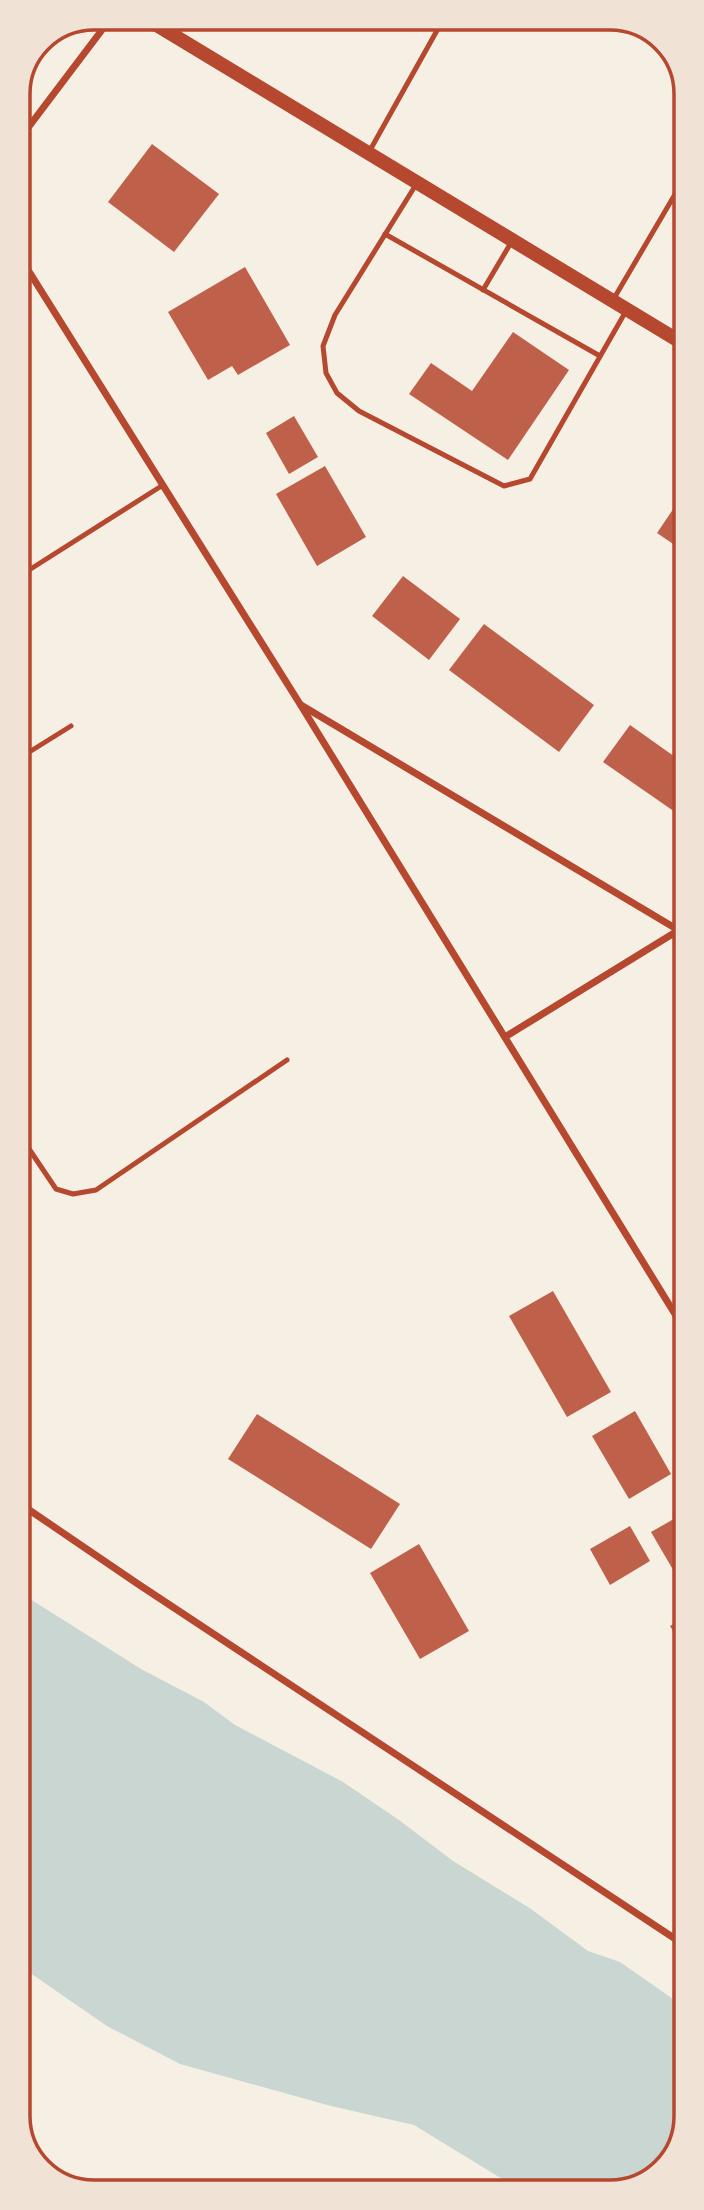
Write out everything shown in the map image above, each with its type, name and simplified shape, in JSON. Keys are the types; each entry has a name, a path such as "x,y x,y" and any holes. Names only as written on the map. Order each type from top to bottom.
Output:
{"main road":[{"path":"165,30 674,338"}],"street":[{"path":"30,125 102,30"},
{"path":"30,273 300,704 674,1314"},
{"path":"300,704 674,927"},
{"path":"505,1037 674,937"},
{"path":"30,1510 674,1938"}],"lane":[{"path":"368,153 437,30"},
{"path":"417,183 335,315 323,346 326,373 337,393 359,411 504,486 530,479 626,310"},
{"path":"612,302 674,196"},
{"path":"385,234 600,356"},
{"path":"483,290 512,241"},
{"path":"30,569 163,485"},
{"path":"30,752 71,726"},
{"path":"30,1151 56,1189 74,1194 96,1190 287,1060"}],"shaded area":[{"path":"30,1599 141,1669 204,1702 235,1725 343,1782 453,1861 531,1909 588,1951 620,1962 674,2000 673,2128 661,2155 646,2169 626,2178 504,2180 414,2125 331,2106 180,2064 107,2026 30,1973"}],"building":[{"path":"152,144 219,194 174,252 108,202"},
{"path":"245,267 290,345 238,375 232,366 208,380 168,312"},
{"path":"513,332 569,370 508,460 409,394 431,363 472,391"},
{"path":"294,416 318,457 289,474 266,433"},
{"path":"325,466 366,537 317,566 276,494"},
{"path":"674,508 674,545 657,533"},
{"path":"403,576 460,619 429,660 372,616"},
{"path":"484,624 594,705 559,752 449,670"},
{"path":"630,725 674,756 674,811 603,762"},
{"path":"553,1291 611,1392 567,1417 509,1316"},
{"path":"635,1411 671,1474 629,1499 592,1436"},
{"path":"257,1414 400,1504 371,1549 228,1459"},
{"path":"674,1519 674,1571 651,1532"},
{"path":"630,1526 650,1561 610,1585 590,1549"},
{"path":"419,1544 469,1631 420,1659 370,1573"}]}
